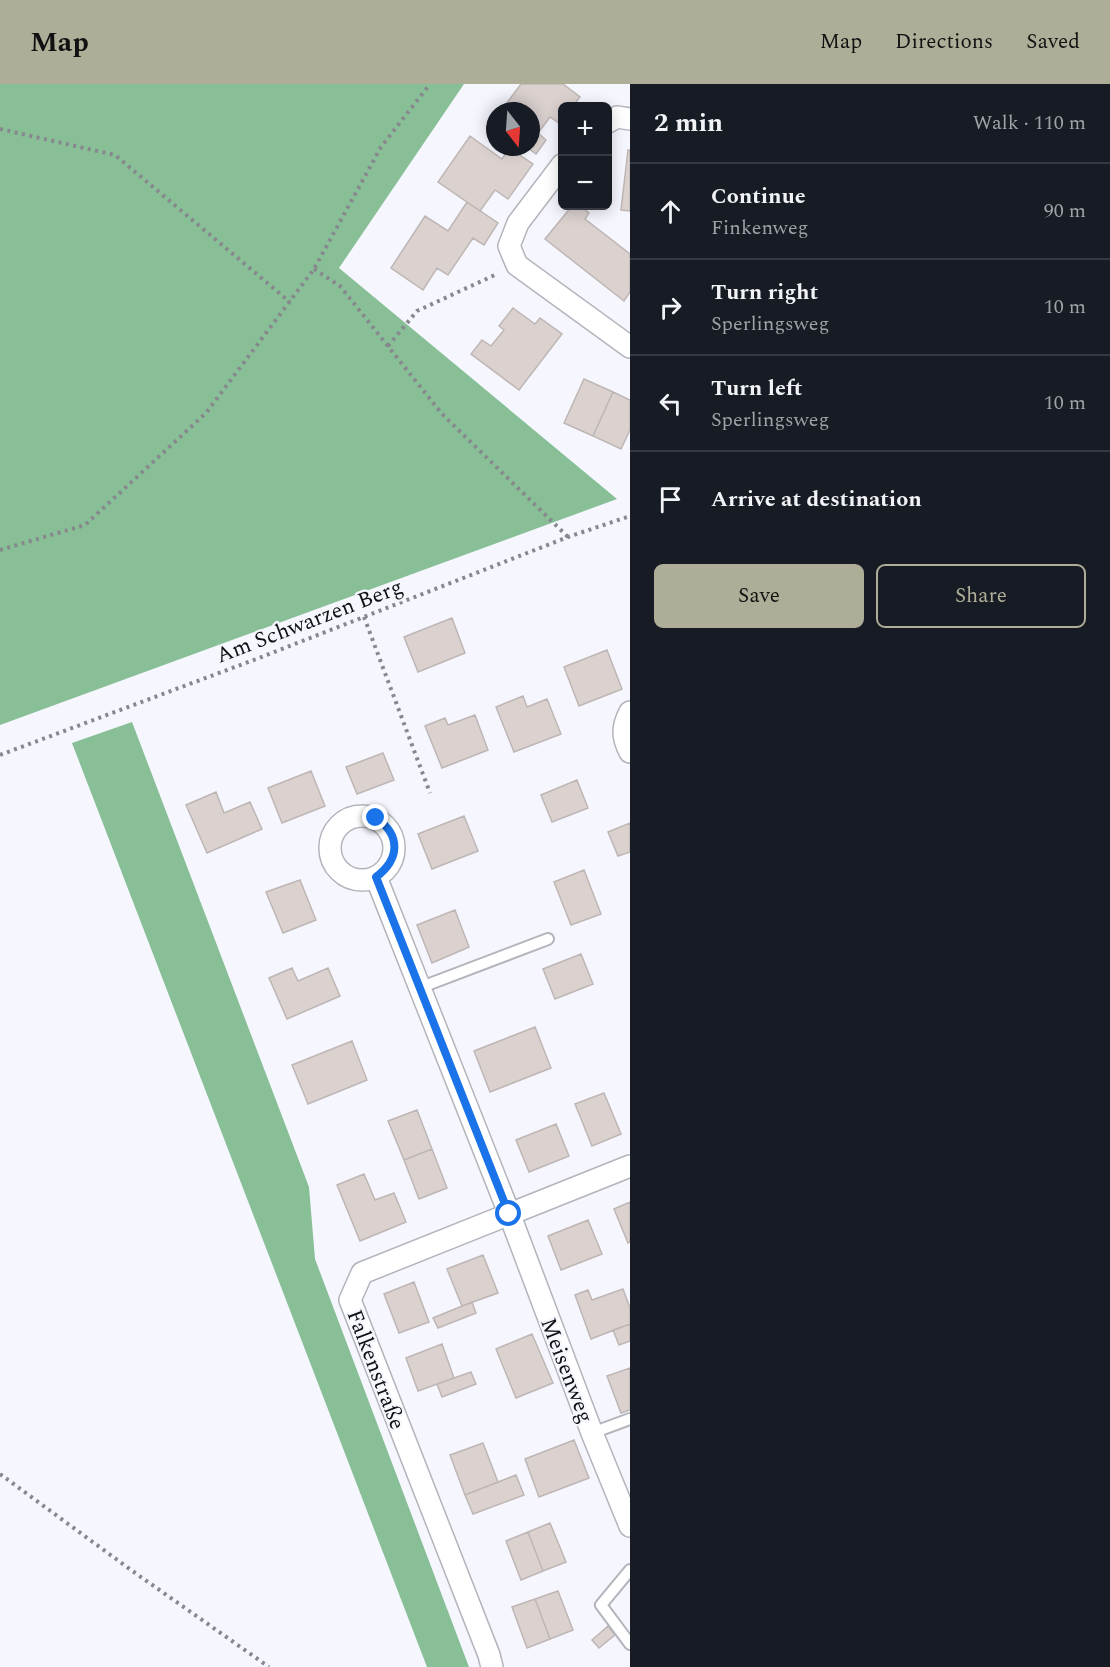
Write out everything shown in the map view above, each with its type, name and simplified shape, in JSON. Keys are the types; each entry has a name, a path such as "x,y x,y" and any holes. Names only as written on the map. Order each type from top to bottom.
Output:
{"street":[{"path":"612,120 617,117 630,119"},
{"path":"558,170 519,223 509,246 517,265 630,347"},
{"path":"630,712 623,732 630,752"},
{"name":"Meisenweg","path":"376,877 630,1526"},
{"name":"Falkenstraße","path":"492,1667 350,1300 362,1273 630,1166"}],"lane":[{"path":"419,988 548,939"},
{"path":"592,1433 630,1419"},
{"path":"630,1570 601,1605 630,1644"}],"path":[{"path":"0,549 85,525 206,414 314,269 381,147 430,84"},
{"path":"0,129 115,155 290,302"},
{"path":"388,346 417,311 517,265"},
{"path":"314,269 339,286 442,414 568,537"},
{"name":"Am Schwarzen Berg","path":"0,755 259,658 568,537 630,516"},
{"path":"364,617 430,793"},
{"path":"0,1474 269,1667"}],"green space":[{"path":"0,84 464,84 339,268 617,499 0,725"},
{"path":"132,722 309,1187 315,1259 469,1667 427,1667 72,743"}],"building":[{"path":"521,84 563,84 580,97 576,102 558,102 558,123 550,117 540,130 540,102 508,102"},
{"path":"540,135 546,140 540,148"},
{"path":"470,136 486,148 486,156 498,156 502,159 504,156 521,156 533,164 508,199 495,190 480,211 438,182"},
{"path":"628,150 630,150 630,211 621,210"},
{"path":"467,202 498,223 484,245 473,238 448,275 437,268 423,290 391,268 425,216 448,231"},
{"path":"569,210 585,210 589,213 585,219 630,254 630,292 624,301 545,239"},
{"path":"513,308 535,324 540,318 562,334 519,390 471,354 482,340 491,346 504,330 499,326"},
{"path":"584,379 613,392 593,436 564,423"},
{"path":"613,392 630,400 630,430 621,449 593,436"},
{"path":"452,618 465,653 418,672 404,637"},
{"path":"607,650 622,689 579,706 564,667"},
{"path":"523,696 527,707 547,699 561,734 514,752 496,707"},
{"path":"475,715 488,750 442,768 425,726 445,718 448,725"},
{"path":"383,753 394,780 357,794 346,767"},
{"path":"311,771 325,806 282,823 268,788"},
{"path":"577,780 588,808 552,822 541,795"},
{"path":"216,792 224,813 250,802 262,829 207,853 186,805"},
{"path":"464,816 478,851 432,869 418,834"},
{"path":"630,823 630,852 618,856 608,832"},
{"path":"584,870 601,914 571,925 554,882"},
{"path":"300,880 316,920 283,933 266,892"},
{"path":"455,910 469,947 432,963 417,925"},
{"path":"581,954 593,984 555,999 543,969"},
{"path":"292,968 298,981 328,968 340,996 287,1019 269,978"},
{"path":"535,1027 551,1068 490,1092 474,1051"},
{"path":"352,1041 367,1080 308,1104 292,1065"},
{"path":"604,1093 621,1134 592,1146 575,1104"},
{"path":"417,1110 432,1149 404,1160 388,1121"},
{"path":"556,1124 569,1156 529,1172 516,1140"},
{"path":"432,1149 447,1188 419,1199 404,1160"},
{"path":"364,1174 375,1200 394,1193 406,1222 360,1241 337,1185"},
{"path":"630,1202 630,1242 628,1243 614,1209"},
{"path":"588,1220 602,1254 561,1270 548,1236"},
{"path":"483,1255 498,1293 462,1306 447,1269"},
{"path":"414,1282 429,1322 399,1333 384,1294"},
{"path":"623,1289 630,1308 630,1324 591,1339 575,1295 588,1290 592,1300"},
{"path":"472,1302 476,1313 438,1328 433,1318"},
{"path":"630,1324 630,1341 619,1345 613,1330"},
{"path":"532,1334 553,1383 516,1398 496,1349"},
{"path":"442,1344 454,1378 418,1391 406,1358"},
{"path":"630,1368 630,1410 621,1413 607,1376"},
{"path":"471,1372 476,1384 442,1397 437,1384"},
{"path":"574,1440 589,1478 539,1497 525,1459"},
{"path":"483,1443 498,1482 465,1495 450,1455"},
{"path":"516,1475 524,1495 473,1514 465,1495"},
{"path":"550,1523 566,1562 543,1571 528,1532"},
{"path":"528,1532 543,1571 521,1580 506,1541"},
{"path":"558,1591 573,1630 550,1639 535,1599"},
{"path":"535,1599 550,1639 527,1648 512,1607"},
{"path":"608,1626 615,1635 599,1648 592,1640"}],"route":[{"path":"376,818 385,824 391,833 394,853 391,863 376,877 509,1214"}]}
